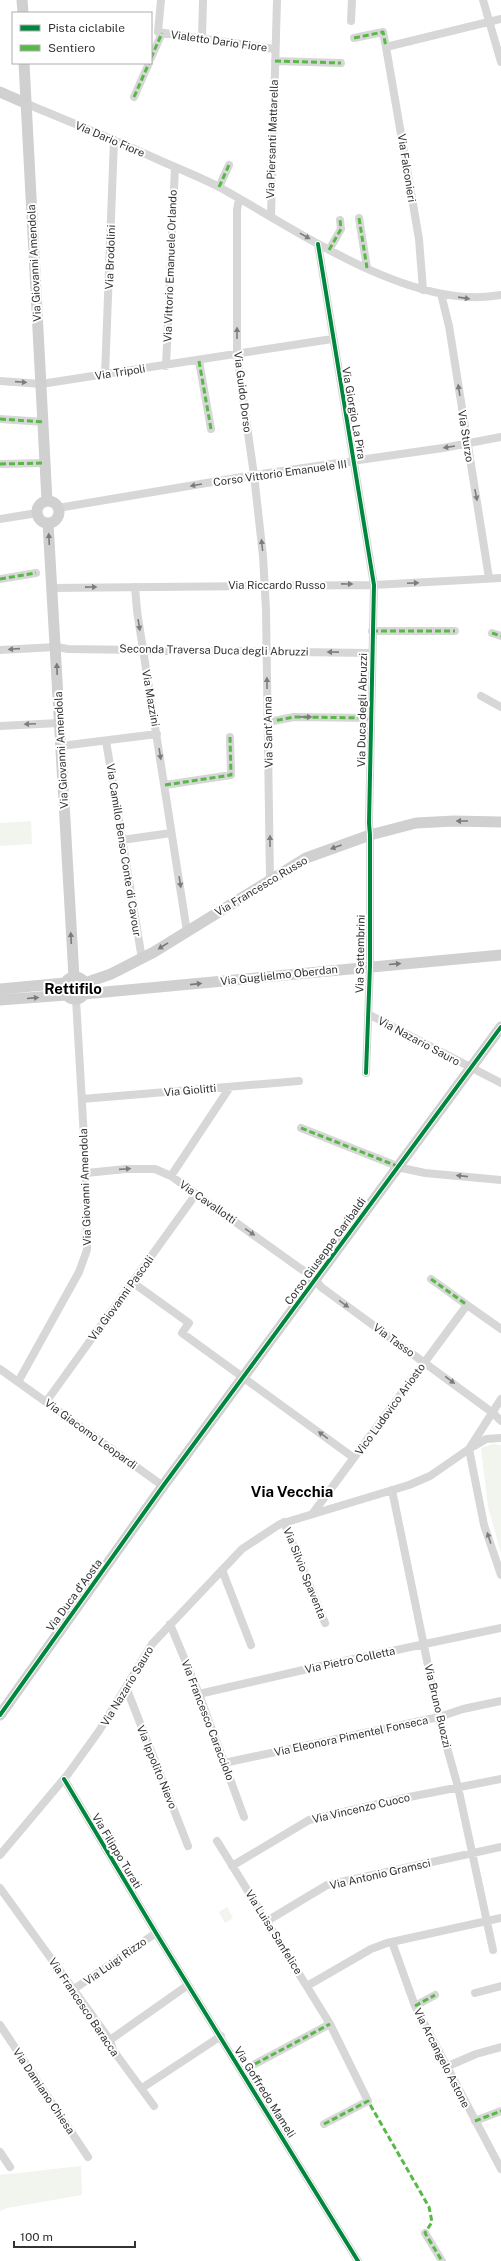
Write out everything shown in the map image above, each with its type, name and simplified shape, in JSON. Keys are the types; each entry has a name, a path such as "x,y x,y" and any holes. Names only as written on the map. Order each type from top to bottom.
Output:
{"street":[{"path":"22,0 23,12"},
{"path":"160,32 161,0"},
{"path":"202,38 204,0"},
{"name":"Via Piersanti Mattarella","path":"271,217 277,0"},
{"path":"351,21 352,0"},
{"path":"483,0 501,62"},
{"path":"386,47 501,19"},
{"name":"Vialetto Dario Fiore","path":"152,55 160,32 275,48"},
{"name":"Via Falconieri","path":"354,38 383,32 417,232 422,266 423,290"},
{"path":"275,61 341,62"},
{"name":"Via Giovanni Amendola","path":"24,64 47,501"},
{"path":"134,96 149,64"},
{"name":"Via Dario Fiore","path":"0,92 114,140 219,187 318,244 367,268 423,290 441,294 474,299 501,295"},
{"name":"Via Brodolini","path":"105,375 114,140"},
{"path":"219,187 230,165"},
{"name":"Via Vittorio Emanuele Orlando","path":"166,366 175,167"},
{"name":"Via Guido Dorso","path":"239,199 237,210 237,353 254,476 265,584"},
{"path":"359,218 367,268"},
{"path":"329,250 341,229 340,220"},
{"name":"Via Giorgio La Pira","path":"318,244 332,339 374,585"},
{"name":"Via Sturzo","path":"441,294 449,326 489,578"},
{"name":"Via Tripoli","path":"0,381 41,384 199,361 237,353 332,339"},
{"path":"199,361 211,429"},
{"path":"0,419 44,422"},
{"name":"Corso Vittorio Emanuele III","path":"58,508 254,476 460,446 467,443 501,437"},
{"path":"0,464 45,463"},
{"path":"47,501 54,503 58,508 57,518 48,523 42,522 37,513 41,504 47,501"},
{"path":"0,519 37,513"},
{"name":"Via Giovanni Amendola","path":"18,1382 79,1272 87,1250 86,1173 78,993 64,988 70,980 61,746 48,523"},
{"path":"0,579 36,573"},
{"name":"Via Riccardo Russo","path":"52,588 265,584 374,585 501,578"},
{"name":"Via Sant'Anna","path":"265,584 270,880"},
{"name":"Via Duca degli Abruzzi","path":"370,835 372,631 374,585"},
{"name":"Via Mazzini","path":"135,587 143,649 187,932"},
{"path":"372,631 454,630"},
{"path":"492,633 501,636"},
{"name":"Seconda Traversa Duca degli Abruzzi","path":"0,650 56,647 68,649 372,653"},
{"path":"481,696 501,707"},
{"name":"Via Duca degli Abruzzi","path":"268,722 294,717 371,718"},
{"path":"0,726 59,723"},
{"path":"61,746 157,734"},
{"path":"165,785 231,775 230,737"},
{"name":"Via Camillo Benso Conte di Cavour","path":"106,741 142,959"},
{"name":"Via Francesco Russo","path":"78,993 111,974 142,959 306,858 370,835 416,823 454,821 501,822"},
{"path":"122,840 171,833"},
{"name":"Via Settembrini","path":"366,1073 370,966 370,835"},
{"name":"Via Guglielmo Oberdan","path":"78,993 118,991 370,966 501,955"},
{"path":"111,974 118,991"},
{"path":"0,989 80,978 78,993 0,1000"},
{"name":"Via Nazario Sauro","path":"368,1014 501,1083"},
{"name":"Corso Giuseppe Garibaldi","path":"163,1486 501,1026"},
{"name":"Via Giolitti","path":"82,1099 299,1081"},
{"path":"171,1176 230,1087"},
{"path":"301,1128 397,1167 425,1173 501,1180"},
{"name":"Via Cavallotti","path":"86,1173 126,1169 155,1169 171,1176 315,1279"},
{"name":"Via Giovanni Pascoli","path":"46,1402 196,1194"},
{"name":"Via Tasso","path":"315,1279 321,1287 494,1413 501,1421"},
{"path":"431,1279 501,1329"},
{"path":"132,1282 189,1323 182,1333 354,1458"},
{"name":"Vico Ludovico Ariosto","path":"313,1513 467,1305"},
{"name":"Via Giacomo Leopardi","path":"0,1369 163,1486"},
{"path":"500,1402 469,1449 484,1525 501,1575"},
{"name":"Via Nazario Sauro","path":"0,1855 64,1779 100,1731 152,1644 242,1548 284,1522 409,1486 430,1476 486,1439 501,1438"},
{"name":"Via Duca d'Aosta","path":"0,1716 163,1486"},
{"name":"Via Bruno Buozzi","path":"392,1490 439,1717 458,1788 493,1950"},
{"name":"Via Silvio Spaventa","path":"284,1522 325,1623"},
{"path":"222,1570 251,1645"},
{"name":"Via Francesco Caracciolo","path":"170,1624 199,1694 244,1817"},
{"name":"Via Pietro Colletta","path":"199,1694 293,1672 501,1628"},
{"name":"Via Ippolito Nievo","path":"126,1687 188,1846"},
{"name":"Via Eleonora Pimentel Fonseca","path":"224,1763 439,1717 463,1709 501,1701"},
{"name":"Via Filippo Turati","path":"64,1779 156,1933"},
{"name":"Via Vincenzo Cuoco","path":"232,1866 309,1820 501,1779"},
{"name":"Via Luisa Sanfelice","path":"217,1841 330,2024 368,2101 324,2124"},
{"name":"Via Antonio Gramsci","path":"267,1921 327,1885 501,1848"},
{"name":"Via Francesco Baracca","path":"0,1888 74,1989 110,2040 113,2050 154,2106"},
{"path":"307,1986 371,1949 392,1942 501,1918"},
{"name":"Via Goffredo Mameli","path":"156,1933 358,2261"},
{"name":"Via Luigi Rizzo","path":"74,1989 156,1933"},
{"name":"Via Arcangelo Astone","path":"392,1942 415,2006 501,2170"},
{"path":"110,2040 188,1985"},
{"path":"475,1993 501,1986"},
{"path":"415,2006 435,1996"},
{"path":"255,2064 330,2024"},
{"name":"Via Damiano Chiesa","path":"0,2025 88,2156"},
{"path":"142,2088 220,2036"},
{"path":"446,2067 476,2054 501,2047"},
{"path":"475,2121 501,2111"},
{"path":"0,2152 10,2167"},
{"path":"425,2234 442,2261"}],"shaded area":[{"path":"31,821 32,844 0,846 0,823"},
{"path":"493,1444 501,1445 501,1553 488,1507 481,1448"},
{"path":"227,1907 233,1918 225,1923 219,1912"},
{"path":"81,2166 82,2195 7,2208 0,2211 0,2175"}],"marked path":[{"path":"354,38 383,32 386,47"},
{"path":"152,56 162,33"},
{"path":"275,61 341,63"},
{"path":"134,97 149,64"},
{"path":"219,187 229,165"},
{"path":"359,218 367,268"},
{"path":"329,250 341,229 340,220"},
{"path":"199,361 211,429"},
{"path":"0,419 44,422"},
{"path":"0,464 45,463"},
{"path":"0,579 36,573"},
{"path":"372,631 455,631"},
{"path":"492,633 501,636"},
{"path":"268,722 294,717 371,718"},
{"path":"165,785 231,775 230,737"},
{"path":"301,1128 397,1166"},
{"path":"431,1279 467,1305"},
{"path":"415,2006 435,1995"},
{"path":"255,2064 330,2024"},
{"path":"324,2124 368,2101 429,2207 432,2222 425,2233 442,2261"},
{"path":"475,2121 501,2111"}],"cycle path":[{"path":"318,244 374,585 369,823 370,966 366,1073"},
{"path":"0,1715 163,1486 501,1027"},
{"path":"64,1779 156,1933 358,2261"}],"district":[{"name":"Rettifilo","path":"73,988"},
{"name":"Via Vecchia","path":"292,1491"}]}
